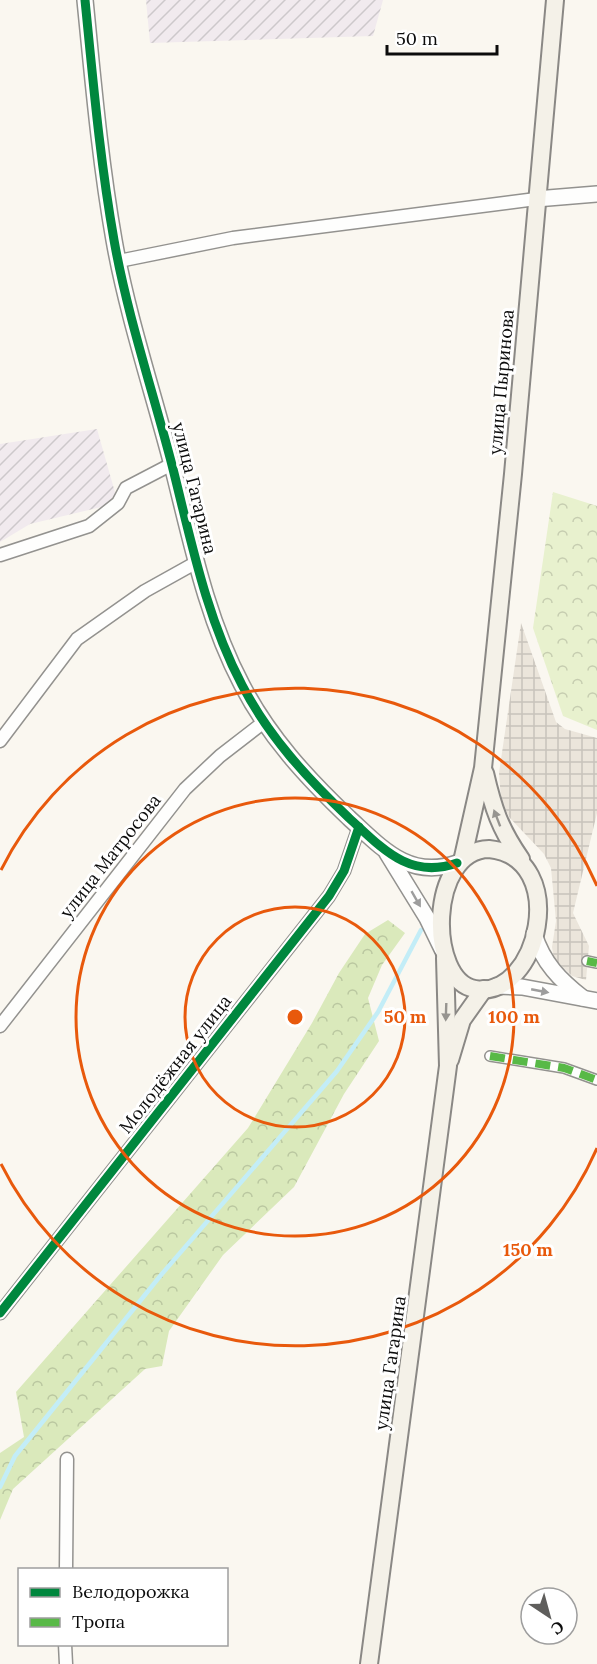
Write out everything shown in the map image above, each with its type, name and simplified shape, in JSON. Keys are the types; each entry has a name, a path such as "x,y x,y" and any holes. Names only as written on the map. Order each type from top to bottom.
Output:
{"main road":[{"name":"улица Пыринова","path":"460,860 483,768 512,484 555,0"},
{"name":"улица Пыринова","path":"483,768 498,821 523,862"},
{"path":"489,849 511,854 523,862 533,879 537,898 534,934 525,960 490,988 466,986 453,974 443,954 444,898 460,860 489,849"},
{"name":"улица Гагарина","path":"443,954 448,1066"},
{"name":"улица Гагарина","path":"369,1664 448,1066 462,1020 490,988"}],"street":[{"name":"улица Гагарина","path":"85,0 102,165 119,261 197,562 222,644 264,722 304,774 359,827 386,851 420,868 433,869 460,860"},
{"path":"119,261 233,238 536,199 597,194"},
{"path":"0,555 89,526 118,503 126,488 172,464"},
{"path":"0,741 77,639 145,591 197,562"},
{"name":"улица Матросова","path":"0,1026 185,789 220,756 264,722"},
{"name":"Молодёжная улица","path":"0,1313 329,896 344,871 359,827"},
{"name":"улица Гагарина","path":"386,851 411,890 443,954"},
{"path":"534,934 548,966 561,981 590,1000"},
{"path":"490,988 522,987 590,1000"},
{"path":"490,1056 564,1068 597,1080"},
{"path":"66,1568 67,1459"},
{"path":"66,1646 66,1664"}],"shaded area":[{"path":"146,0 383,0 373,36 150,43"},
{"path":"97,429 118,503 30,524 0,542 0,444"},
{"path":"521,623 556,722 565,729 597,738 597,813 573,913 589,946 586,980 572,976 554,959 552,947 556,921 551,868 544,854 509,817 501,799 499,773"}],"green space":[{"path":"553,492 597,506 597,730 563,716 533,628"},
{"path":"388,920 405,933 382,965 368,998 379,1041 344,1094 294,1187 223,1255 169,1331 162,1366 145,1369 13,1489 0,1520 0,1453 24,1437 16,1392 248,1128 312,1023 339,973 365,934"}],"waterway":[{"path":"0,1487 15,1456 161,1275 337,1071 378,1012 421,930"}],"marked path":[{"path":"587,961 597,963"},
{"path":"490,1056 564,1068 597,1080"}],"cycle path":[{"path":"85,0 101,150 119,268 193,550 209,605 229,659 264,722 290,756 318,788 373,840 397,858 410,864 440,867 457,863"},
{"path":"0,1313 329,896 344,871 359,827"}]}
